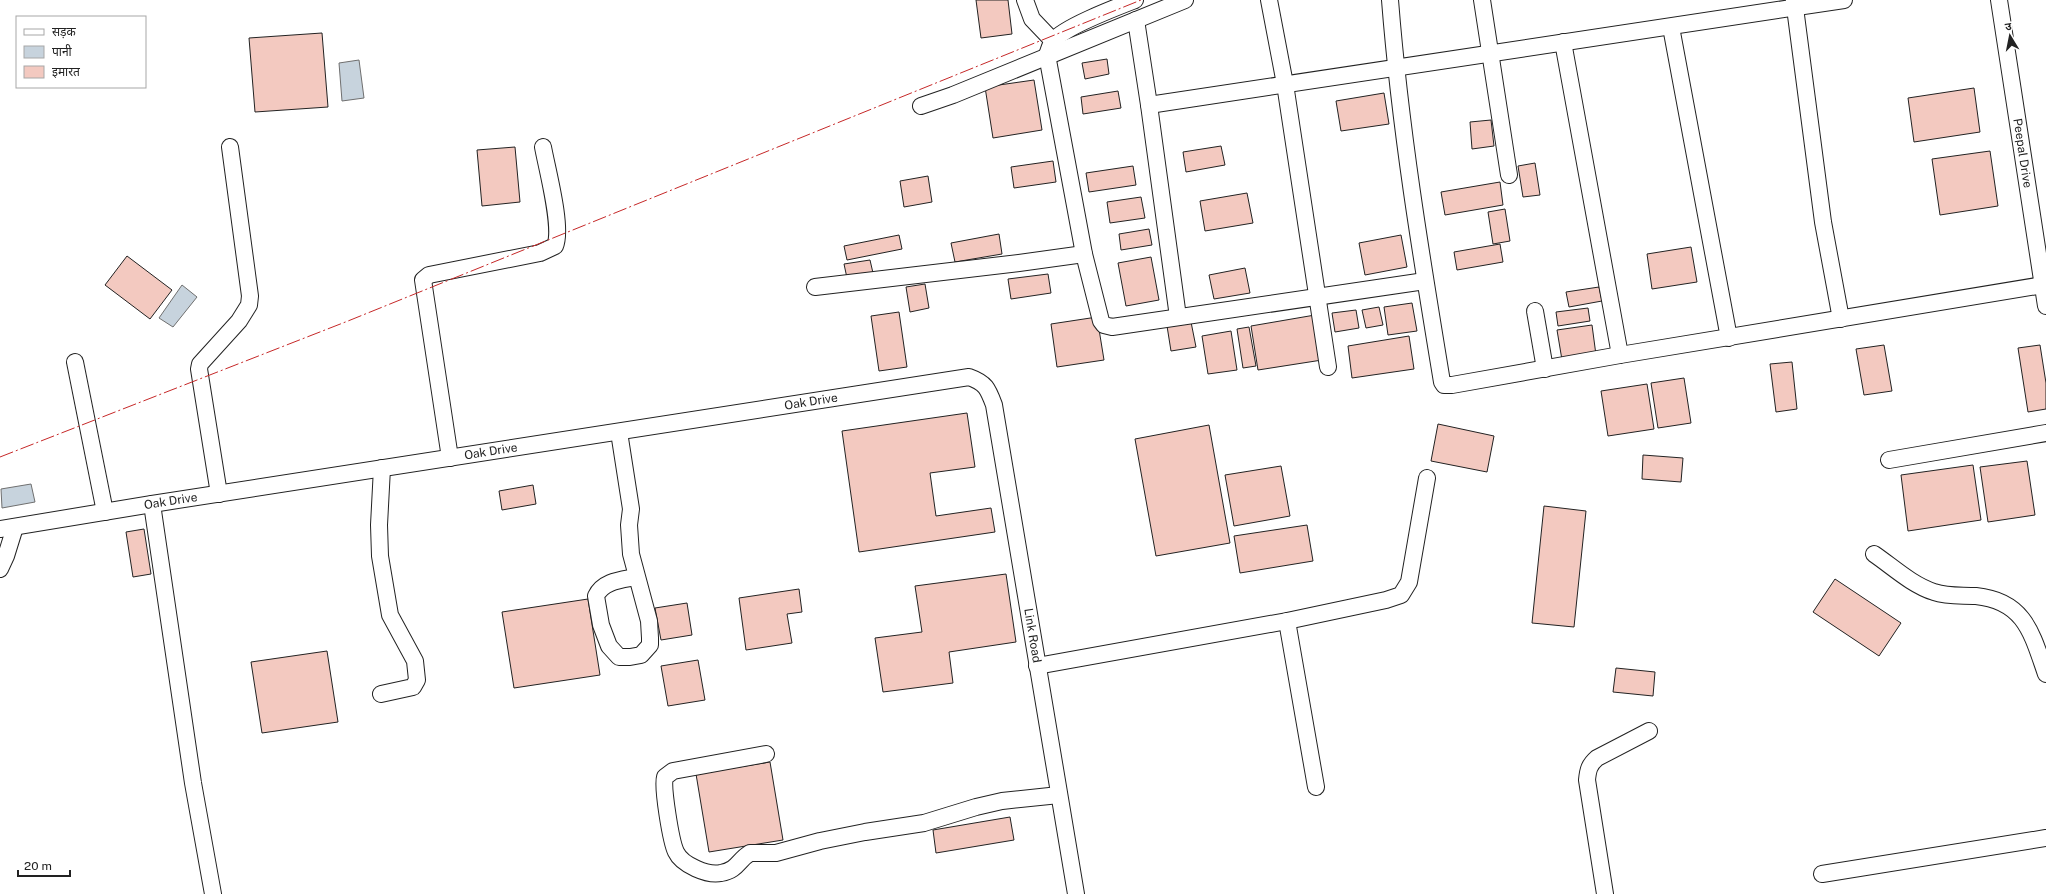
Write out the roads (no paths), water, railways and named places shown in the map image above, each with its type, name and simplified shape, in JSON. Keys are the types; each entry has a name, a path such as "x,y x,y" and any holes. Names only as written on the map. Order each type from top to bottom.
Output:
{"street":[{"path":"1025,0 1032,19 1050,48 1084,254 1101,321 1104,325 1112,328 1425,281"},
{"path":"1050,48 1060,34 1114,4 1135,0"},
{"path":"921,106 953,95 1050,48 1118,27 1185,0"},
{"path":"1269,0 1285,84 1328,367"},
{"path":"1390,0 1395,66 1425,281 1442,382 1444,385 1452,385 1620,355 2043,285"},
{"path":"1482,0 1492,54 1509,175"},
{"path":"1150,105 1395,66 1492,54 1563,42 1672,27 1794,3 1844,0"},
{"name":"Peepal Drive","path":"1999,0 2046,306"},
{"path":"1794,3 1823,222 1841,319"},
{"path":"1114,4 1118,27"},
{"path":"1136,20 1150,105 1178,317"},
{"path":"1672,27 1729,338"},
{"path":"1563,42 1620,355"},
{"path":"219,494 199,369 200,364 246,311 250,296 230,147"},
{"path":"450,458 424,280 429,275 540,253 555,246 558,239 557,225 543,147"},
{"path":"815,287 1084,254"},
{"path":"1535,311 1545,369"},
{"path":"75,362 105,512"},
{"name":"Oak Drive","path":"7,528 382,468 970,378 981,381"},
{"name":"Link Road","path":"981,381 989,390 994,405 1076,894"},
{"path":"619,432 630,496 631,554 649,622 650,645 641,655 619,657 609,646 601,625 596,596 602,587 613,581 636,577"},
{"path":"1889,460 2046,433"},
{"path":"381,694 413,687 417,680 418,673 410,650 395,624 388,607 379,539 382,468"},
{"path":"1037,666 1287,621 1386,600 1401,595 1409,582 1427,478"},
{"path":"152,504 193,783 213,894"},
{"path":"0,569 6,556 7,528"},
{"path":"1874,554 1924,589 1946,595 1989,598 2002,602 2016,610 2027,624 2046,674"},
{"path":"1287,621 1316,787"},
{"path":"1605,894 1587,780 1588,770 1590,764 1597,758 1648,731"},
{"path":"766,754 673,771 665,777 663,782 668,815 675,852 679,858 699,869 710,873 720,874 734,869 750,853 776,853 827,839 924,823 976,807 1002,801 1059,795"},
{"path":"1822,874 2046,838"}],"water":[{"path":"359,60 364,98 342,101 339,63"},
{"path":"182,285 197,297 173,327 159,318"},
{"path":"31,484 35,502 2,508 1,489"}]}
